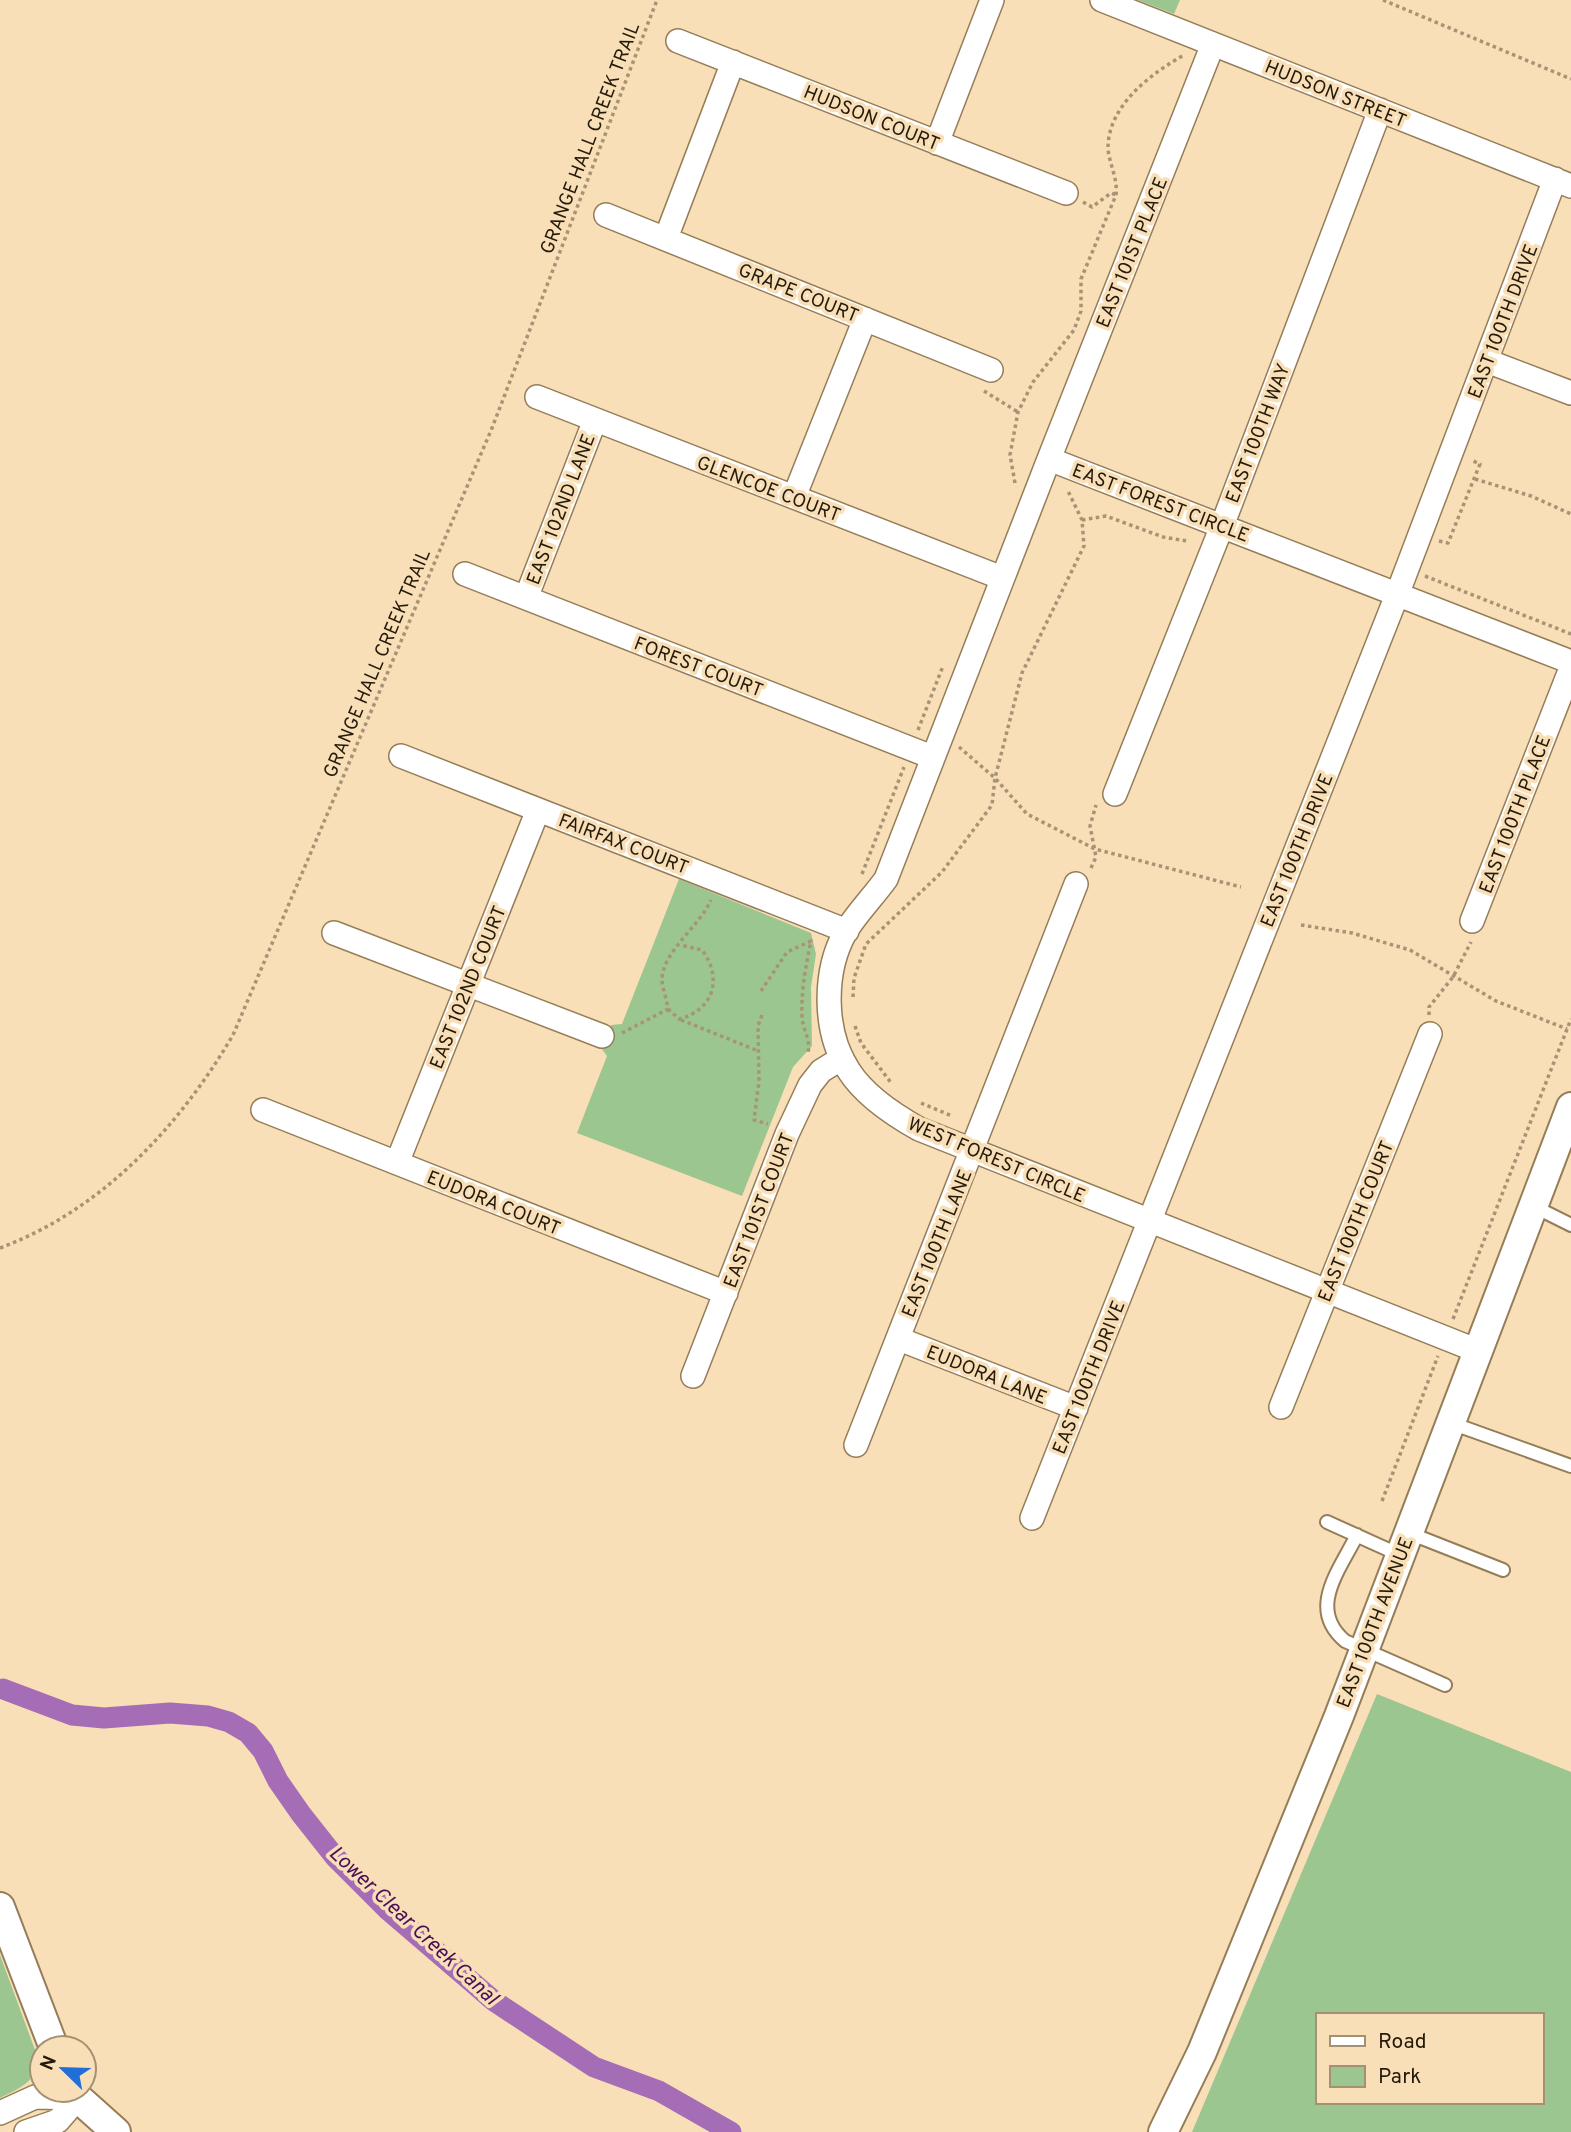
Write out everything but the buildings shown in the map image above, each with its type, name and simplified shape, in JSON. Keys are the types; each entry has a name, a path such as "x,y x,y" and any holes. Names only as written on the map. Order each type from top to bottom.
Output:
{"street":[{"path":"937,143 992,0"},
{"name":"HUDSON STREET","path":"1102,0 1563,183"},
{"name":"HUDSON COURT","path":"678,41 1066,193"},
{"name":"EAST 101ST PLACE","path":"1049,459 1213,44"},
{"path":"666,239 733,62"},
{"name":"EAST 100TH WAY","path":"1115,794 1222,526 1380,110"},
{"name":"EAST 100TH DRIVE","path":"1032,1518 1487,361 1563,183"},
{"name":"GRAPE COURT","path":"607,215 991,370"},
{"path":"794,497 865,319"},
{"path":"1487,361 1571,393"},
{"name":"GLENCOE COURT","path":"537,397 1002,578"},
{"name":"EAST 102ND LANE","path":"526,598 595,420"},
{"name":"EAST FOREST CIRCLE","path":"932,757 1049,459 1571,662"},
{"name":"FOREST COURT","path":"465,574 932,757"},
{"name":"EAST 100TH PLACE","path":"1472,921 1571,668"},
{"name":"FAIRFAX COURT","path":"401,756 847,930"},
{"name":"WEST FOREST CIRCLE","path":"932,757 886,879 847,930 834,965 829,990 834,1039 842,1058 859,1084 897,1117 973,1151 1478,1351"},
{"name":"EAST 102ND COURT","path":"397,1163 538,810"},
{"name":"EAST 100TH LANE","path":"856,1445 1076,884"},
{"path":"334,933 602,1036"},
{"name":"EAST 100TH COURT","path":"1281,1407 1430,1034"},
{"name":"EAST 101ST COURT","path":"693,1376 787,1135 810,1085 821,1071 842,1058"},
{"name":"EUDORA COURT","path":"263,1110 726,1293"},
{"name":"EAST 100TH AVENUE","path":"1163,2132 1207,2040 1364,1649 1570,1112"},
{"name":"EUDORA LANE","path":"899,1339 1076,1408"},
{"path":"0,1907 49,2034"},
{"path":"0,2113 28,2100"},
{"path":"26,2132 58,2121 69,2104"},
{"path":"87,2104 116,2132"}],"lane":[{"path":"1533,1206 1571,1225"},
{"path":"1450,1422 1571,1466"},
{"path":"1328,1522 1357,1535 1405,1544 1503,1570"},
{"path":"1357,1535 1331,1587 1325,1608 1332,1630 1345,1642 1445,1685"}],"path":[{"name":"GRANGE HALL CREEK TRAIL","path":"0,1248 97,1195 131,1166 185,1106 212,1071 233,1035 492,428 657,0"},
{"path":"1383,0 1571,79"},
{"path":"1011,494 1015,481 1010,455 1018,412 1033,382 1074,330 1081,312 1081,279 1116,195 1118,182 1108,148 1114,122 1129,99 1152,73 1186,54"},
{"path":"1434,539 1448,543 1475,479 1480,464 1465,457"},
{"path":"1475,479 1531,496 1571,514"},
{"path":"853,1003 854,978 866,944 942,872 992,806 995,778 1022,673 1084,546 1082,520 1068,491"},
{"path":"1082,520 1106,516 1163,537 1187,541"},
{"path":"1422,573 1432,581 1571,634"},
{"path":"942,733 995,778 1027,814 1095,849 1161,864 1241,887"},
{"path":"1076,884 1089,874 1096,857 1090,826 1098,799 1115,794"},
{"path":"719,881 707,909 667,958 662,979 668,1009 679,1019 756,1050"},
{"path":"1430,1034 1429,1007 1471,947 1472,921"},
{"path":"1301,925 1352,933 1410,950 1496,1001 1567,1029"},
{"path":"761,991 787,952 811,941 803,983 802,1018 810,1044 807,1056"},
{"path":"679,1019 692,1016 709,996 715,971 702,950 680,945"},
{"path":"602,1036 623,1033 668,1009"},
{"path":"762,1015 756,1050 758,1081 754,1120 771,1125"},
{"path":"852,1015 862,1043 893,1086"},
{"path":"1382,1501 1571,1019"},
{"path":"914,1101 952,1116"}],"green space":[{"path":"1138,0 1180,0 1174,14"},
{"path":"679,879 811,933 816,954 811,987 812,1046 793,1067 742,1196 577,1133 607,1056 601,1048 611,1025 622,1024"},
{"path":"1377,1694 1571,1772 1571,2132 1192,2132"},
{"path":"0,1955 29,2034 28,2081 0,2098"}],"waterway":[{"name":"Lower Clear Creek Canal","path":"3,1689 72,1715 104,1718 170,1713 208,1716 229,1722 248,1733 263,1751 278,1781 301,1814 335,1857 388,1910 494,2001 594,2067 659,2091 731,2132"}]}
